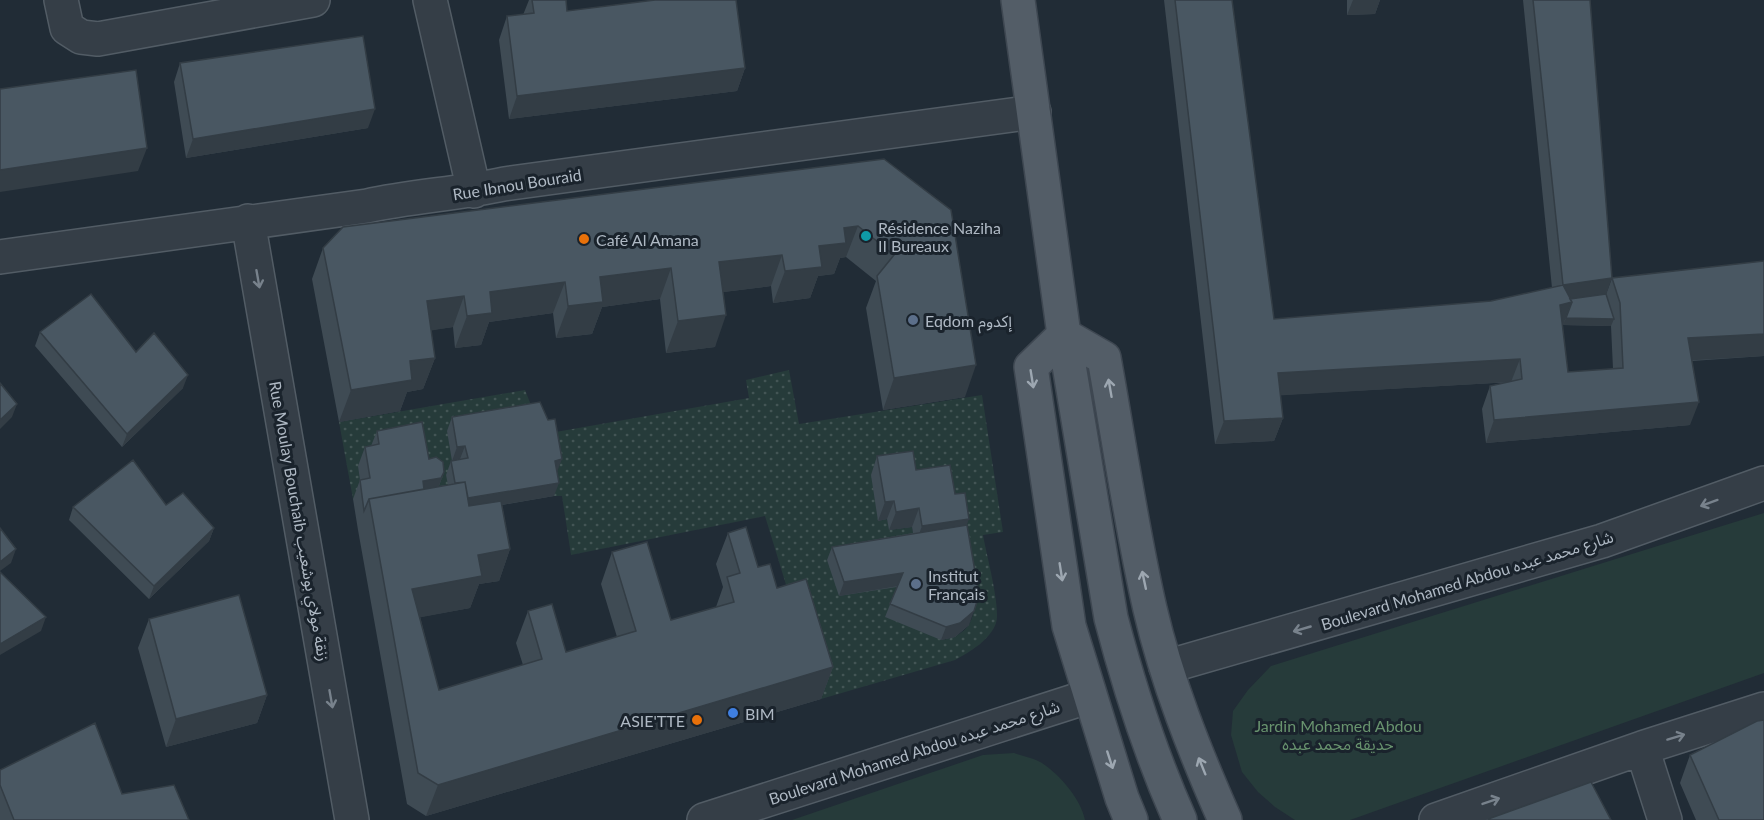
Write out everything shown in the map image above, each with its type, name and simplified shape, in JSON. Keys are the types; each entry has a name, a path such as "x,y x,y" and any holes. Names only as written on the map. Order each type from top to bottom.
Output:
{"main road":[{"path":"1018,0 1064,335 1111,618 1122,661 1154,754 1180,820"},
{"path":"1064,335 1104,357 1151,611 1166,667 1201,765 1225,820"},
{"path":"1064,335 1030,367 1070,626 1122,798 1131,820"}],"street":[{"path":"61,0 67,28 81,37 98,39 313,0"},
{"path":"430,0 474,191"},
{"name":"Rue Ibnou Bouraid","path":"0,257 474,191 504,184 1034,112"},
{"name":"Rue Moulay Bouchaib زنقة مولاي بوشعيب","path":"248,221 352,820"},
{"name":"Boulevard Mohamed Abdou شارع محمد عبده","path":"1166,667 1602,541 1764,483"},
{"name":"Boulevard Mohamed Abdou شارع محمد عبده","path":"704,820 1090,696"},
{"path":"1436,820 1642,748 1764,709"},
{"path":"1642,748 1665,820"}],"green space":[{"path":"789,370 799,424 982,395 1003,532 983,535 995,593 997,616 993,629 984,640 955,660 821,699 765,516 571,555 562,496 554,496 550,433 749,398 746,380","holes":["943,484 974,609 971,621 964,630 954,637 941,640 898,586 839,596 915,545 912,527 890,530 887,519 878,521"]},
{"path":"525,390 535,415 453,461 460,459 463,472 453,513 363,497 353,499 339,422"},
{"name":"Jardin Mohamed Abdou حديقة محمد عبده","path":"1764,513 1764,673 1350,820 1295,820 1258,792 1242,772 1231,735 1233,711 1248,690 1271,666"},
{"path":"1014,753 1039,761 1056,774 1069,788 1085,820 792,820 983,755"}],"building":[{"path":"532,0 566,0 567,11 655,0 736,0 745,68 517,96 507,16 534,13"},
{"path":"1175,0 1232,0 1274,319 1491,301 1563,285 1572,302 1560,305 1568,372 1623,368 1620,303 1612,278 1764,261 1764,334 1688,338 1699,402 1494,420 1490,386 1522,379 1520,359 1278,373 1283,418 1224,421"},
{"path":"1533,0 1590,0 1612,278 1563,285"},
{"path":"363,36 375,109 193,139 180,63"},
{"path":"136,70 147,148 0,170 0,89"},
{"path":"884,159 951,210 976,365 894,378 877,276 894,255 858,226 844,228 846,243 819,246 822,267 785,271 782,255 719,262 726,315 678,321 671,268 600,277 603,302 568,306 565,282 490,292 492,313 467,316 464,296 427,301 435,358 410,361 412,380 351,390 323,248 343,227"},
{"path":"91,294 136,352 154,333 188,375 127,434 40,332"},
{"path":"1606,294 1614,319 1566,318 1572,302 1570,299"},
{"path":"0,383 17,404 0,420"},
{"path":"540,402 548,420 555,419 562,459 555,461 559,483 468,498 465,482 455,483 451,461 468,458 465,446 457,447 452,417"},
{"path":"422,422 429,459 436,457 443,462 444,472 441,478 423,481 424,489 369,499 364,511 360,480 370,478 365,447 379,444 377,431"},
{"path":"913,451 916,470 950,465 955,494 965,493 969,519 922,526 919,508 896,512 894,501 885,502 877,456"},
{"path":"133,460 166,505 183,493 214,528 154,586 73,507"},
{"path":"465,482 469,506 501,501 510,549 478,555 482,576 412,589 439,690 542,659 528,611 552,604 566,652 636,631 612,552 647,542 671,620 734,602 727,577 740,573 728,533 746,527 758,567 770,564 777,588 806,579 833,667 438,785 418,773 369,499"},
{"path":"967,525 979,595 974,611 960,623 946,627 890,604 903,573 844,582 832,547"},
{"path":"0,528 16,549 0,562"},
{"path":"0,572 46,617 0,644"},
{"path":"239,595 267,695 176,719 149,619"},
{"path":"1764,720 1764,820 1719,820 1690,755 1757,721"},
{"path":"95,723 122,794 174,785 189,820 14,820 0,785 0,770"},
{"path":"1591,782 1611,820 1488,820 1491,818"}],"place":[{"name":"Résidence Naziha II Bureaux","path":"866,236"},
{"name":"Café Al Amana","path":"584,239"},
{"name":"Eqdom إكدوم","path":"913,320"},
{"name":"Institut Français","path":"916,584"},
{"name":"BIM","path":"733,713"},
{"name":"ASIE'TTE","path":"697,720"}]}
